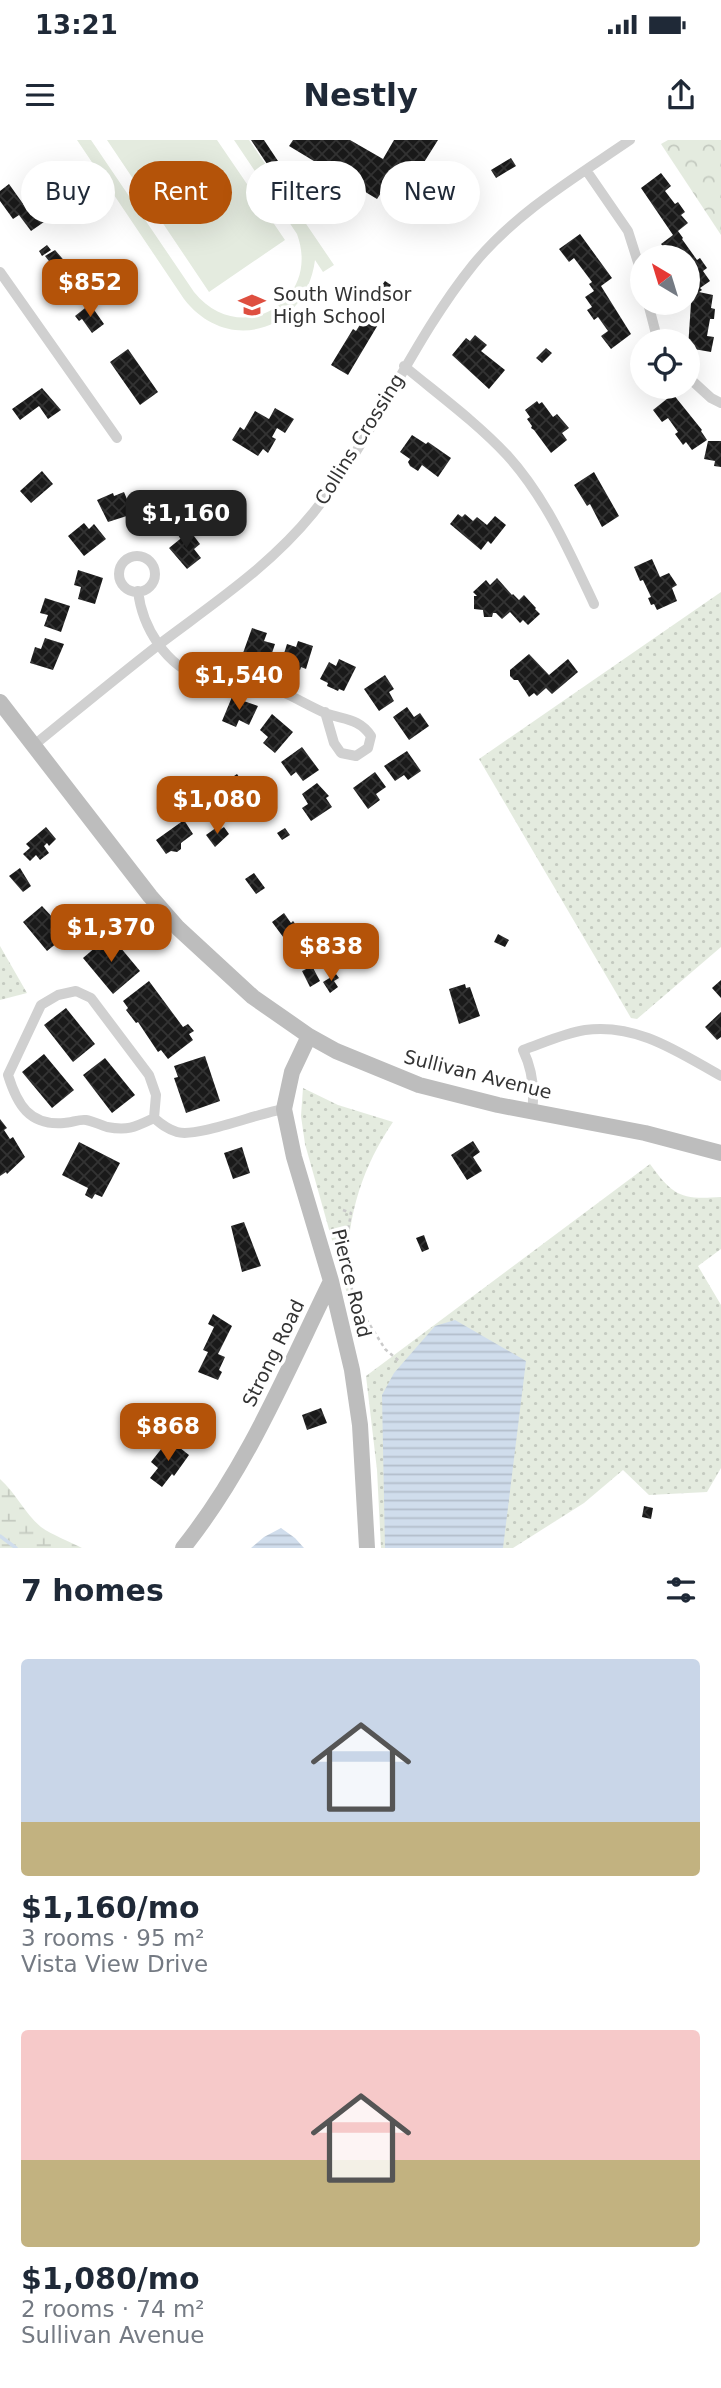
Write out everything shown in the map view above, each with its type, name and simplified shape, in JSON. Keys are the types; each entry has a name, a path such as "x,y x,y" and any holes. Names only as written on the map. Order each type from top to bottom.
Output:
{"main road":[{"name":"Sullivan Avenue","path":"0,702 177,928 253,997 309,1036 336,1051 419,1085 645,1133 721,1153"},
{"name":"Pierce Road","path":"309,1036 292,1072 284,1109 294,1157 331,1281 352,1370 360,1425 367,1548"},
{"name":"Strong Road","path":"183,1548 210,1514 247,1454 331,1281"}],"street":[{"name":"Collins Crossing","path":"33,746 254,573 285,545 340,478 444,302 475,263 523,216 630,140"},
{"path":"586,170 628,231 632,245"},
{"path":"0,272 117,438"},
{"path":"404,366 508,456 539,497 562,535 594,604"},
{"path":"700,388 721,403"},
{"path":"138,592 144,619 159,645 186,670 201,677 256,683 363,725 371,736 368,748 356,756 341,754 334,743 325,712"},
{"path":"76,991 91,998 149,1076 156,1095 154,1118 130,1129 106,1127 85,1120 63,1124 44,1123 31,1117 14,1095 8,1075 41,1005 58,995 76,991"},
{"path":"532,1111 534,1094 528,1061 523,1050 584,1030 622,1030 646,1036 721,1076"},
{"path":"154,1118 179,1133 196,1133 263,1112 284,1109"}],"path":[{"path":"343,1210 351,1213 346,1242 352,1290 360,1309 385,1349 399,1361"}],"green space":[{"path":"77,140 91,140 105,161 91,161"},
{"path":"107,140 217,140 231,161 129,161 129,173"},
{"path":"234,140 249,140 263,161 248,161"},
{"path":"668,140 721,140 721,235 661,144"},
{"path":"232,162 246,183 246,224 274,224 285,240 209,292 163,224 232,224"},
{"path":"115,175 129,196 129,217 115,196"},
{"path":"134,224 148,224 194,292 213,309 233,317 253,317 272,310 288,297 298,280 302,258 297,234 290,224 306,224 334,265 323,272 315,260 309,284 297,304 281,319 263,328 242,330 222,327 202,317 184,299"},
{"path":"721,592 721,947 637,1019 631,1018 479,759"},
{"path":"0,946 27,993 0,1000"},
{"path":"303,1088 338,1105 393,1122 369,1164 354,1208 348,1255 350,1304 305,1144 301,1116"},
{"path":"650,1164 665,1183 679,1194 696,1198 721,1197 721,1249 698,1266 721,1305 721,1468 707,1492 649,1495 623,1470 584,1503 513,1548 381,1548 377,1470 366,1376"},
{"path":"0,1479 41,1527 82,1548 0,1548"}],"water":[{"path":"455,1320 526,1361 503,1548 385,1548 382,1395 394,1373 435,1326"},
{"path":"281,1528 304,1548 251,1548 264,1537"}],"building":[{"path":"251,140 264,140 278,161 265,161"},
{"path":"293,140 350,140 383,159 394,140 438,140 425,161 380,161 380,194 377,199 366,192 366,161 314,161 289,146"},
{"path":"511,158 516,166 496,178 491,170"},
{"path":"661,173 671,186 665,191 685,212 681,215 688,223 678,231 686,245 661,244 673,235 641,188"},
{"path":"9,184 21,201 21,218 19,215 13,219 0,201 0,191"},
{"path":"26,224 41,224 31,231"},
{"path":"580,234 612,278 601,286 630,335 611,349 601,336 608,331 598,317 594,320 587,310 592,307 585,297 594,291 589,284 592,282 574,258 569,262 559,249"},
{"path":"47,245 51,250 42,256 39,251"},
{"path":"55,250 68,265 65,267 74,280 58,291 43,271 52,265 45,256"},
{"path":"700,258 707,268 703,271 710,281 700,288"},
{"path":"385,281 391,285 383,297 377,292"},
{"path":"700,292 713,295 711,308 715,309 714,319 710,319 707,336 714,337 711,352 700,350 700,329 689,329 690,315 700,315"},
{"path":"90,304 104,324 92,333 82,319 79,321 75,316"},
{"path":"366,315 379,323 348,375 331,365 353,329 356,331"},
{"path":"475,335 487,345 481,351 505,370 489,389 452,355 466,338 470,341"},
{"path":"546,348 552,353 542,363 536,358"},
{"path":"128,349 158,392 140,405 110,362"},
{"path":"42,388 61,410 48,419 39,406 20,420 12,409"},
{"path":"667,399 677,399 707,440 692,450 686,442 683,445 668,418 662,422 653,410"},
{"path":"537,401 539,404 542,402 553,417 557,414 569,428 562,433 567,440 551,453 527,419 530,417 525,410"},
{"path":"275,408 294,419 285,433 277,428 272,437 276,439 268,453 263,449 258,456 232,440 240,427 244,430 255,411 269,419"},
{"path":"412,435 451,458 438,477 422,465 418,471 410,466 410,459 400,452"},
{"path":"708,441 721,441 721,467 714,466 715,461 704,459"},
{"path":"42,471 53,484 31,503 20,491"},
{"path":"594,472 619,516 602,527 590,504 587,506 574,485"},
{"path":"124,492 133,514 108,522 97,500 113,493 114,496"},
{"path":"157,498 169,508 165,513 171,517 168,522 171,524 163,535 141,519"},
{"path":"458,514 462,517 465,514 473,521 477,517 487,525 495,516 506,525 491,544 488,541 481,550 450,524"},
{"path":"84,523 89,529 94,524 106,539 84,556 68,536"},
{"path":"190,531 200,544 194,549 201,558 187,569 169,548"},
{"path":"652,559 660,577 669,573 677,585 672,588 677,601 657,610 654,604 651,605 648,598 651,597 634,567"},
{"path":"78,570 103,578 95,604 78,599 81,587 74,585"},
{"path":"497,578 519,600 524,595 540,614 528,625 523,620 520,623 510,612 502,619 496,613 493,613 492,617 484,617 483,610 474,609 474,596 477,596 473,592 486,580 490,585"},
{"path":"45,598 70,606 61,632 44,626 48,615 40,613"},
{"path":"252,628 267,633 264,641 275,644 269,662 243,653"},
{"path":"45,638 64,644 53,670 30,663 35,647 41,649"},
{"path":"298,641 313,646 306,669 301,667 300,670 281,663 287,644 296,647"},
{"path":"529,654 549,675 568,659 578,672 552,694 546,688 537,696 534,693 529,697 518,680 510,676 510,670"},
{"path":"339,659 356,667 344,691 327,686 328,683 320,679 329,662 336,666"},
{"path":"385,675 394,689 389,692 394,701 379,711 364,689"},
{"path":"232,697 258,706 249,725 239,720 236,727 222,721"},
{"path":"407,707 414,717 420,713 429,726 409,740 393,717"},
{"path":"272,714 293,732 275,753 263,743 268,737 260,730"},
{"path":"302,747 319,770 303,781 296,772 291,776 281,762"},
{"path":"407,751 421,771 408,780 404,775 395,781 384,766"},
{"path":"375,772 386,787 376,794 380,800 368,809 353,788"},
{"path":"237,774 246,787 223,802 227,809 232,805 236,810 222,819 206,795"},
{"path":"317,783 329,796 326,798 332,807 311,821 302,808 308,804 302,794"},
{"path":"184,820 193,834 181,843 181,849 177,852 166,854 156,840"},
{"path":"46,827 56,839 49,846 47,843 44,846 49,853 40,860 36,855 30,861 23,854 30,848 26,844"},
{"path":"217,827 219,830 224,827 229,834 215,847 206,835"},
{"path":"285,828 290,835 282,840 277,833"},
{"path":"20,868 31,886 23,892 9,876"},
{"path":"254,873 265,888 256,894 245,879"},
{"path":"42,906 68,934 47,951 23,922"},
{"path":"284,913 309,942 295,953 272,922"},
{"path":"498,934 509,940 505,947 494,942"},
{"path":"110,935 140,971 113,994 83,958"},
{"path":"312,966 320,981 310,987 302,971"},
{"path":"336,974 339,978 334,981 338,987 330,993 323,982"},
{"path":"721,980 721,998 712,988"},
{"path":"149,981 183,1027 188,1024 194,1031 189,1034 193,1040 168,1059 161,1050 158,1052 138,1022 136,1023 126,1010 128,1008 123,1001"},
{"path":"465,984 466,988 470,987 480,1016 459,1024 449,989"},
{"path":"66,1008 95,1044 73,1062 44,1025"},
{"path":"721,1012 721,1037 717,1040 705,1027"},
{"path":"44,1054 74,1090 52,1108 22,1072"},
{"path":"205,1056 220,1101 186,1113 174,1078 178,1077 174,1066"},
{"path":"105,1058 135,1095 112,1113 83,1075"},
{"path":"0,1119 7,1128 4,1130 10,1139 13,1137 25,1157 7,1174 6,1172 0,1176"},
{"path":"473,1141 480,1152 473,1157 482,1171 467,1180 451,1155"},
{"path":"79,1142 120,1163 102,1197 95,1194 92,1199 85,1195 88,1188 62,1175"},
{"path":"242,1147 250,1173 233,1179 224,1153"},
{"path":"244,1222 261,1266 242,1272 231,1226"},
{"path":"424,1235 429,1249 422,1252 416,1238"},
{"path":"213,1314 232,1326 218,1354 225,1357 218,1380 198,1372 208,1352 203,1350 214,1327 208,1324"},
{"path":"321,1408 327,1423 307,1430 302,1415"},
{"path":"165,1444 172,1449 175,1444 189,1455 162,1487 150,1478 158,1468 151,1462"},
{"path":"644,1506 653,1508 651,1519 642,1517"}],"waterway":[{"path":"0,1536 16,1548"}],"place":[{"name":"South Windsor High School","path":"252,305"}]}
